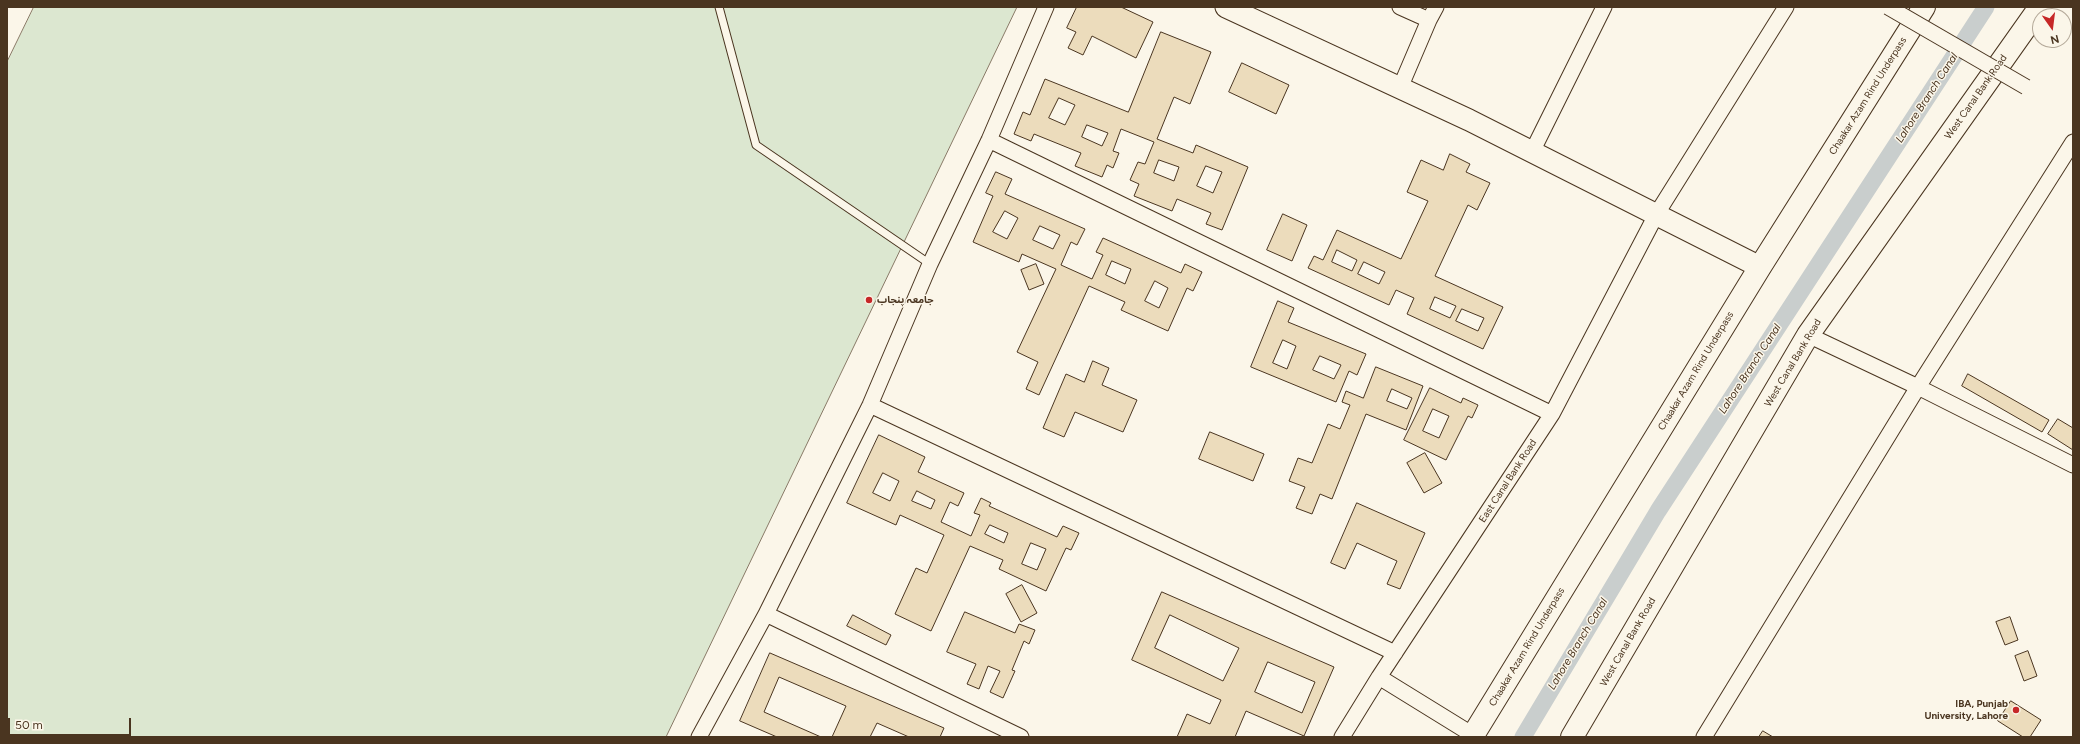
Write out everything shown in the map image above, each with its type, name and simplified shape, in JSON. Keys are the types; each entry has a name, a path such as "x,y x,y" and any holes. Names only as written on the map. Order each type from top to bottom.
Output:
{"highway":[{"name":"Chaakar Azam Rind Underpass","path":"1473,736 1760,267 1924,7"},
{"name":"West Canal Bank Road","path":"1572,737 1808,335 2040,7"}],"street":[{"path":"699,737 766,614 870,405 930,264 989,140 1046,7"},
{"path":"1226,7 1400,88 1532,152 1760,267"},
{"path":"1400,7 1429,20"},
{"path":"1400,88 1436,7"},
{"path":"1532,152 1604,7"},
{"name":"East Canal Bank Road","path":"1342,737 1379,677 1552,414 1656,215 1786,7"},
{"path":"1888,7 2026,87"},
{"path":"989,140 1552,414"},
{"path":"1704,737 1918,387 2073,142"},
{"path":"1808,335 1918,387 2073,465"},
{"path":"870,405 1395,653"},
{"path":"766,614 1021,737"},
{"path":"1379,677 1473,736"}],"lane":[{"path":"719,7 756,145 930,264"}],"green space":[{"path":"34,7 1017,7 666,737 7,737 7,62"}],"building":[{"path":"1077,7 1121,7 1153,22 1136,58 1092,36 1083,55 1068,48 1076,32 1067,28"},
{"path":"1161,32 1211,52 1190,104 1174,97 1157,139 1193,153 1196,145 1248,167 1222,230 1206,224 1211,213 1177,199 1172,211 1134,196 1139,184 1130,180 1138,162 1145,164 1154,142 1121,129 1113,151 1119,153 1113,168 1107,165 1102,177 1075,166 1081,153 1034,134 1031,141 1014,134 1023,112 1030,115 1045,79 1128,112","holes":["1059,98 1075,105 1065,125 1049,118","1087,125 1108,133 1102,146 1082,137","1159,160 1179,167 1174,181 1154,173","1206,166 1222,172 1213,193 1197,186"]},
{"path":"1242,63 1289,85 1276,114 1229,92"},
{"path":"1450,154 1470,164 1466,172 1490,183 1477,210 1468,205 1435,276 1503,307 1483,349 1407,314 1414,298 1396,290 1389,305 1308,268 1314,256 1323,260 1337,230 1401,259 1428,201 1407,192 1421,160 1443,170","holes":["1337,250 1357,260 1352,271 1332,262","1364,262 1385,272 1379,284 1358,274","1435,297 1456,306 1450,318 1430,309","1462,309 1484,318 1478,331 1456,321"]},
{"path":"996,172 1012,179 1005,194 1085,229 1077,245 1071,242 1061,265 1092,279 1103,255 1096,252 1103,238 1181,273 1185,264 1202,272 1193,291 1187,288 1168,331 1121,310 1125,302 1089,286 1039,395 1026,389 1038,362 1017,352 1056,269 1022,254 1019,262 973,242 993,196 986,193","holes":["1005,211 1018,218 1007,239 993,232","1040,226 1060,235 1053,249 1033,240","1112,261 1131,269 1125,284 1106,275","1155,281 1168,288 1159,308 1145,301"]},
{"path":"1283,214 1307,225 1292,261 1267,250"},
{"path":"1036,264 1044,284 1029,290 1021,270"},
{"path":"1278,301 1294,308 1288,322 1366,354 1357,375 1349,371 1336,402 1251,367","holes":["1283,340 1296,346 1287,369 1273,363","1320,356 1341,365 1334,379 1313,370"]},
{"path":"1093,361 1109,368 1102,385 1137,400 1123,432 1075,412 1064,437 1043,428 1066,374 1084,382"},
{"path":"1376,367 1423,386 1406,430 1366,414 1332,499 1320,494 1312,514 1296,508 1305,487 1289,481 1298,458 1312,463 1328,424 1340,429 1350,405 1342,402 1346,391 1363,398","holes":["1392,389 1412,398 1407,409 1387,401"]},
{"path":"1968,374 2049,420 2042,432 1962,386"},
{"path":"1430,388 1461,403 1463,398 1478,405 1472,418 1468,416 1446,460 1404,440","holes":["1433,409 1449,416 1439,438 1423,431"]},
{"path":"2058,419 2073,428 2073,450 2048,434"},
{"path":"1210,432 1264,454 1253,481 1199,459"},
{"path":"879,435 925,457 918,472 964,493 958,506 950,502 941,522 971,536 980,515 974,513 981,498 991,503 989,506 1057,537 1063,526 1079,533 1071,550 1066,548 1046,591 999,569 1003,560 970,546 931,631 895,614 916,568 927,573 944,535 900,515 896,525 847,503","holes":["883,473 899,481 890,501 873,493","917,491 935,500 931,509 912,501","990,525 1008,533 1004,543 985,534","1031,543 1046,549 1037,570 1022,564"]},
{"path":"1425,453 1442,483 1424,493 1407,463"},
{"path":"1357,503 1425,533 1400,589 1387,584 1397,561 1357,543 1345,569 1331,563"},
{"path":"1022,585 1037,613 1021,622 1006,594"},
{"path":"1162,592 1334,667 1304,736 1246,711 1235,737 1177,737 1187,714 1210,724 1221,700 1132,660","holes":["1170,615 1239,648 1223,681 1155,648","1268,662 1315,682 1302,713 1255,692"]},
{"path":"965,612 1015,633 1019,624 1035,630 1029,644 1024,641 1012,670 1015,671 1003,698 990,692 1000,671 988,666 979,689 967,684 976,664 947,652"},
{"path":"853,615 891,635 886,645 847,626"},
{"path":"2010,617 2018,640 2005,645 1996,622"},
{"path":"2028,651 2037,676 2024,681 2015,656"},
{"path":"770,653 944,728 940,737 909,737 877,723 870,737 832,737 846,706 779,677 764,712 821,737 777,737 740,721"},
{"name":"IBA, Punjab University, Lahore","path":"2011,701 2041,720 2030,737 2023,737 1998,721"},
{"path":"1763,731 1773,737 1759,737"}],"waterway":[{"name":"Lahore Branch Canal","path":"1523,737 1658,511 1986,7"}],"place":[{"name":"جامعہ پنجاب","path":"869,300"},
{"name":"IBA, Punjab University, Lahore","path":"2016,710"}]}
